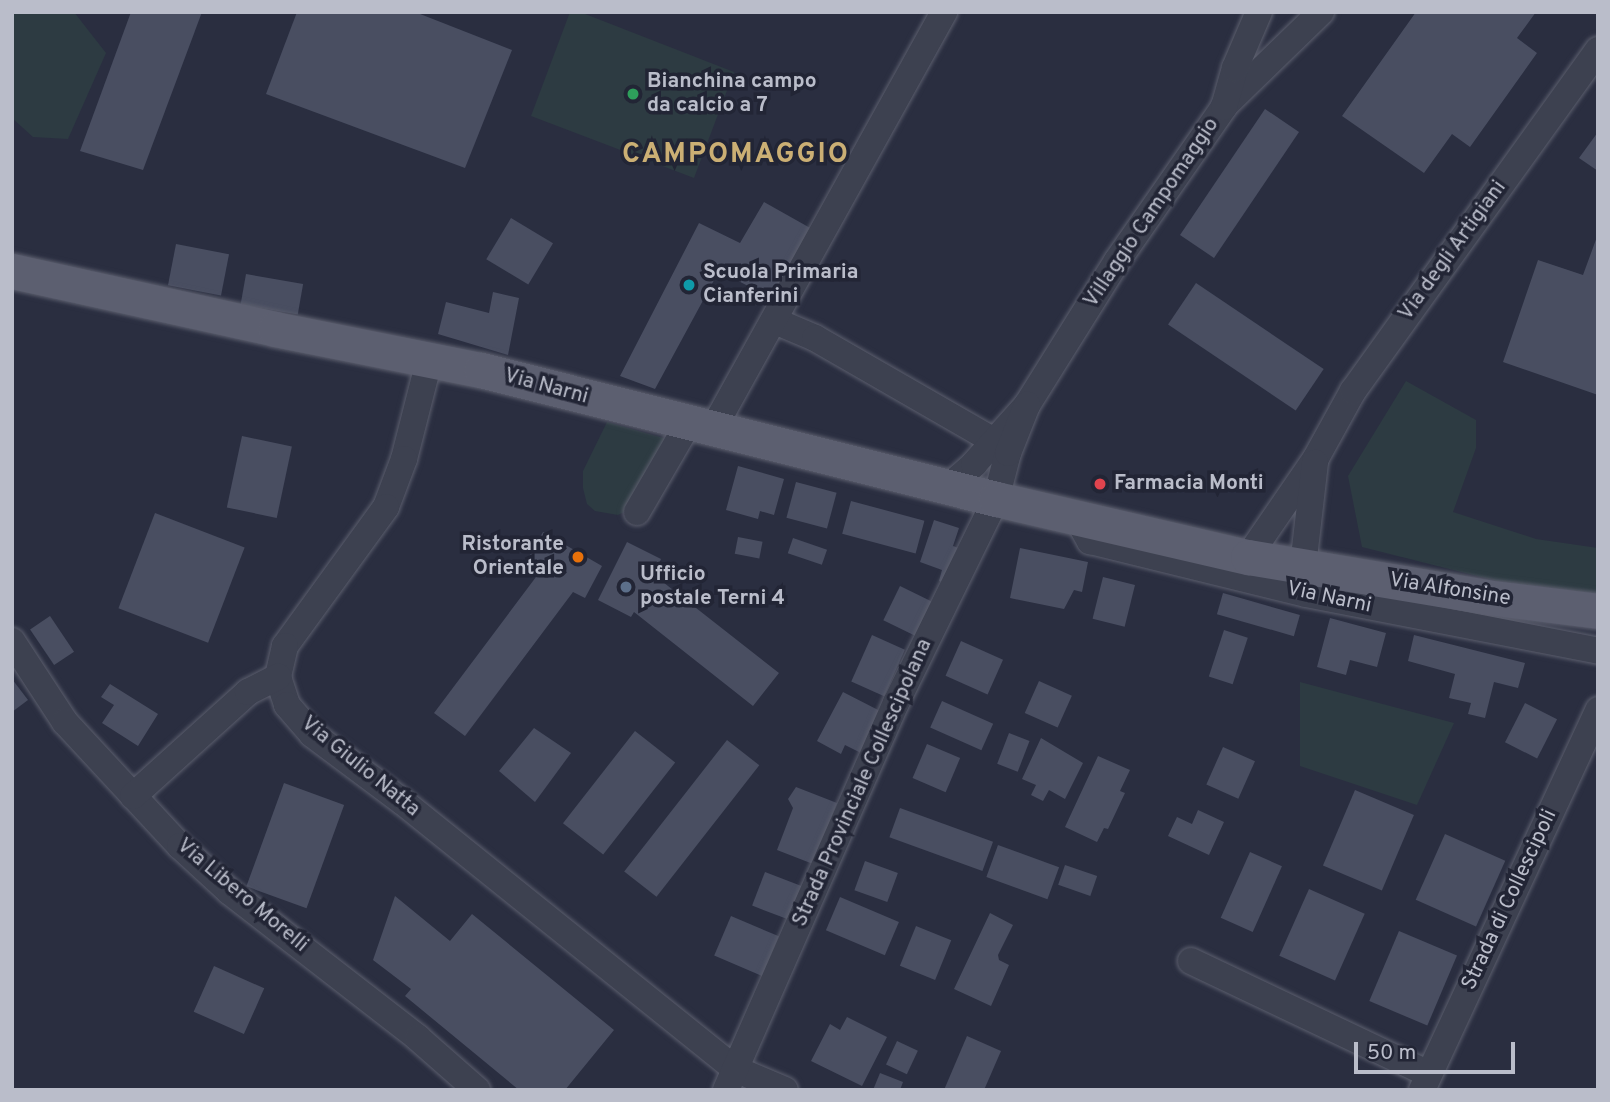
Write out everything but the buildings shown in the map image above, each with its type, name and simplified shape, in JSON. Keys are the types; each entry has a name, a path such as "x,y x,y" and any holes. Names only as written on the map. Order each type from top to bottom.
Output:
{"main road":[{"name":"Via Narni","path":"12,271 481,370 996,499 1248,557 1303,566"},
{"name":"Via Alfonsine","path":"1303,566 1486,597 1598,611"}],"street":[{"path":"637,512 775,321 944,12"},
{"name":"Villaggio Campomaggio","path":"947,487 974,464 1027,404 1117,261 1224,107 1235,68 1259,12"},
{"path":"1224,107 1321,12"},
{"name":"Via degli Artigiani","path":"1248,557 1316,458 1353,391 1598,50"},
{"path":"775,321 815,338 994,441"},
{"path":"133,796 248,692 278,677 285,646 386,507 404,459 429,361"},
{"name":"Villaggio Campomaggio","path":"996,499 1008,453 1027,404"},
{"name":"Via degli Artigiani","path":"1303,566 1316,458"},
{"name":"Strada Provinciale Collescipolana","path":"731,1080 896,703 996,499"},
{"name":"Via Narni","path":"1076,516 1090,541 1306,594 1598,651"},
{"name":"Via Libero Morelli","path":"12,640 65,722 180,846 230,892 418,1038 477,1090"},
{"name":"Via Giulio Natta","path":"278,677 287,705 312,734 402,802 731,1080"},
{"name":"Strada di Collescipoli","path":"1426,1082 1598,710"},
{"path":"1191,961 1426,1082"},
{"path":"731,1080 785,1090"}],"shaded area":[{"path":"12,12 74,12 106,53 68,139 33,137 12,118"},
{"name":"Bianchina campo da calcio a 7","path":"570,12 580,12 734,72 694,178 531,116"},
{"path":"1406,381 1476,420 1476,448 1453,512 1536,539 1598,548 1598,594 1497,581 1362,547 1348,476"},
{"path":"607,422 674,441 626,511 618,515 595,511 587,504 583,488 583,471"},
{"path":"1300,682 1454,723 1417,805 1300,766"}],"place":[{"name":"Bianchina campo da calcio a 7","path":"633,94"},
{"name":"Scuola Primaria Cianferini","path":"689,285"},
{"name":"Farmacia Monti","path":"1100,484"},
{"name":"Ristorante Orientale","path":"578,557"},
{"name":"Ufficio postale Terni 4","path":"626,587"}],"district":[{"name":"CAMPOMAGGIO","path":"736,155"}]}
